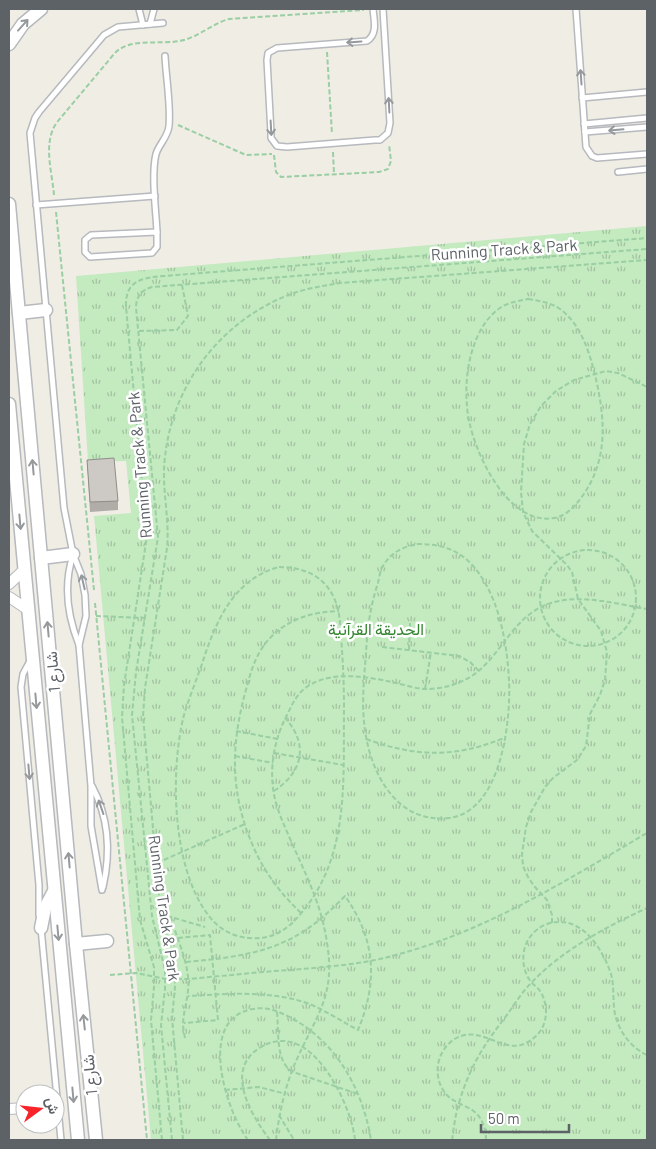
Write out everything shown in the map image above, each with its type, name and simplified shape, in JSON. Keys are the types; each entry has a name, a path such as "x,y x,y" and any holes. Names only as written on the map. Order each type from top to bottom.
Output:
{"street":[{"path":"9,44 23,24 41,9"},
{"name":"شارع 1","path":"9,204 76,944 96,1140"},
{"path":"19,313 46,310"},
{"name":"شارع 1","path":"9,412 78,1140"},
{"path":"42,558 73,554"},
{"path":"9,584 24,570"},
{"path":"9,597 27,609"},
{"path":"41,928 45,908 54,891"},
{"path":"76,944 107,941"}],"lane":[{"path":"139,9 143,25"},
{"path":"150,24 154,9"},
{"path":"373,9 374,32 367,41 274,48 268,53 271,133 274,142 282,147 332,144 380,140 388,133 390,124 383,9"},
{"path":"576,9 586,147 592,156 597,158 647,154"},
{"path":"91,786 103,811 107,838 106,873 102,890 91,826 91,786 80,645 86,616 84,584 73,554 62,493 30,133 35,118 104,35 118,27 163,23"},
{"path":"157,232 91,235 86,240 85,252 90,257 152,253 157,248 157,232 155,196 156,154 167,134 169,121 165,56"},
{"path":"582,98 647,92"},
{"path":"584,124 647,118"},
{"path":"585,132 647,127"},
{"path":"618,172 647,170"},
{"path":"36,205 155,196"},
{"path":"73,554 67,585 67,606 72,626 80,645"},
{"path":"32,656 23,674 21,687 39,885 38,913 41,928 54,1084"}],"path":[{"path":"147,1140 49,148 50,133 114,54 122,47 135,44 180,41 194,37 215,24 229,19 373,9"},
{"path":"327,44 334,174"},
{"path":"169,121 246,155 274,154"},
{"path":"274,142 276,172 281,177 379,172 388,169 391,161 388,133"},
{"path":"162,1140 151,1020 154,977 152,958 140,920 122,717 124,685 145,556 147,527 126,299 128,292 138,280 164,276 647,238"},
{"name":"Running Track & Park","path":"172,1140 161,1025 166,980 164,962 155,935 152,916 132,715 136,672 157,547 158,528 136,302 142,292 152,288 647,249"},
{"path":"183,1140 172,1014 175,979 172,952 163,925 144,723 144,702 168,543 164,482 165,458 169,434 182,395 198,367 212,348 230,330 270,303 316,287 340,283 647,260"},
{"path":"139,331 177,330 188,316 182,285"},
{"path":"528,299 544,301 559,308 571,320 586,344 602,407 604,425 603,442 593,477 573,508 555,518 544,519 523,512 506,496 494,479 478,449 470,425 467,407 468,371 472,354 486,322 497,310 512,302 528,299"},
{"path":"552,922 550,907 543,894 528,877 523,866 522,854 526,827 530,812 544,787 577,760 586,746 588,721 605,680 607,652 601,631 578,599 572,572 532,531 523,512 521,492 524,444 530,424 541,406 556,391 574,380 606,371 618,373 647,387"},
{"path":"417,544 435,544 452,550 467,560 488,589 496,606 504,641 509,681 509,700 502,756 496,774 487,791 478,803 466,812 451,818 436,819 421,816 407,810 395,799 376,772 366,739 363,708 367,635 373,598 383,567 391,555 403,547 417,544"},
{"path":"588,550 606,553 622,564 632,579 635,588 635,607 632,616 621,632 605,642 585,646 565,640 549,626 541,607 540,598 543,580 561,559 578,551 588,550"},
{"path":"279,567 292,567 305,571 317,577 327,586 339,611 344,677 342,813 328,870 316,896 290,926 276,935 259,939 242,938 226,932 213,922 196,896 185,867 177,818 178,750 184,716 212,633 220,617 241,589 254,577 279,567"},
{"path":"276,1140 279,1115 293,1072 303,1047 322,1010 327,994 330,966 323,918 316,896 286,828 273,791 273,763 279,728 294,700 307,686 325,678 364,677 425,689 443,688 460,682 479,671 490,661 504,641 531,613 541,607 558,602 578,599 598,600 647,609"},
{"path":"301,914 286,899 261,864 252,844 238,797 235,756 236,731 239,712 252,667 260,651 272,636 302,616 320,612 339,611"},
{"path":"86,616 146,618"},
{"path":"409,650 410,623"},
{"path":"382,647 458,656 470,662 479,671"},
{"path":"425,689 431,652"},
{"path":"273,791 283,785 290,777 300,757 298,736 293,726 285,718"},
{"path":"236,731 278,739"},
{"path":"366,739 406,751 433,754 466,751 504,738"},
{"path":"274,753 343,765"},
{"path":"235,756 273,763"},
{"path":"157,863 245,824"},
{"path":"110,974 131,973 166,980 188,979 330,966 392,956 498,918 647,833"},
{"path":"186,962 252,954 271,948 290,940 323,918 345,896 363,926 368,943 372,978 370,996 358,1030 322,1010 298,1001 274,996 255,994 188,996"},
{"path":"452,1140 459,1103 471,1070 489,1038 532,983 565,954 590,937 647,908"},
{"path":"185,1038 183,1023 188,996 188,979 186,962 171,917 204,927"},
{"path":"486,1140 486,1130 482,1121 468,1107 449,1097 440,1083 437,1066 440,1055 446,1045 466,1034 478,1034 508,1046 518,1046 536,1036 542,1028 546,1014 544,998 532,983 524,965 523,955 525,946 536,930 552,922 570,923 578,926 590,937 606,961 612,976 614,1008 620,1028 632,1044 647,1055"},
{"path":"178,938 210,935 218,1020 183,1023"},
{"path":"248,1140 232,1113 221,1072 220,1053 223,1034 230,1023 240,1014 252,1009 265,1008 277,1011 312,1031 339,1060 358,1094 371,1140"},
{"path":"277,1011 284,1066 293,1072 358,1094"},
{"path":"270,1140 250,1109 242,1088 243,1071 250,1056 263,1045 280,1041 296,1043 321,1064 337,1087 350,1116 355,1140"},
{"path":"225,1090 264,1087 286,1094"},
{"path":"279,1115 294,1140"}],"green space":[{"name":"الحديقة القرآنية","path":"647,226 647,1140 151,1140 94,516 131,513 126,461 88,462 76,276"}],"building":[{"path":"114,458 118,501 90,502 87,460"}]}
